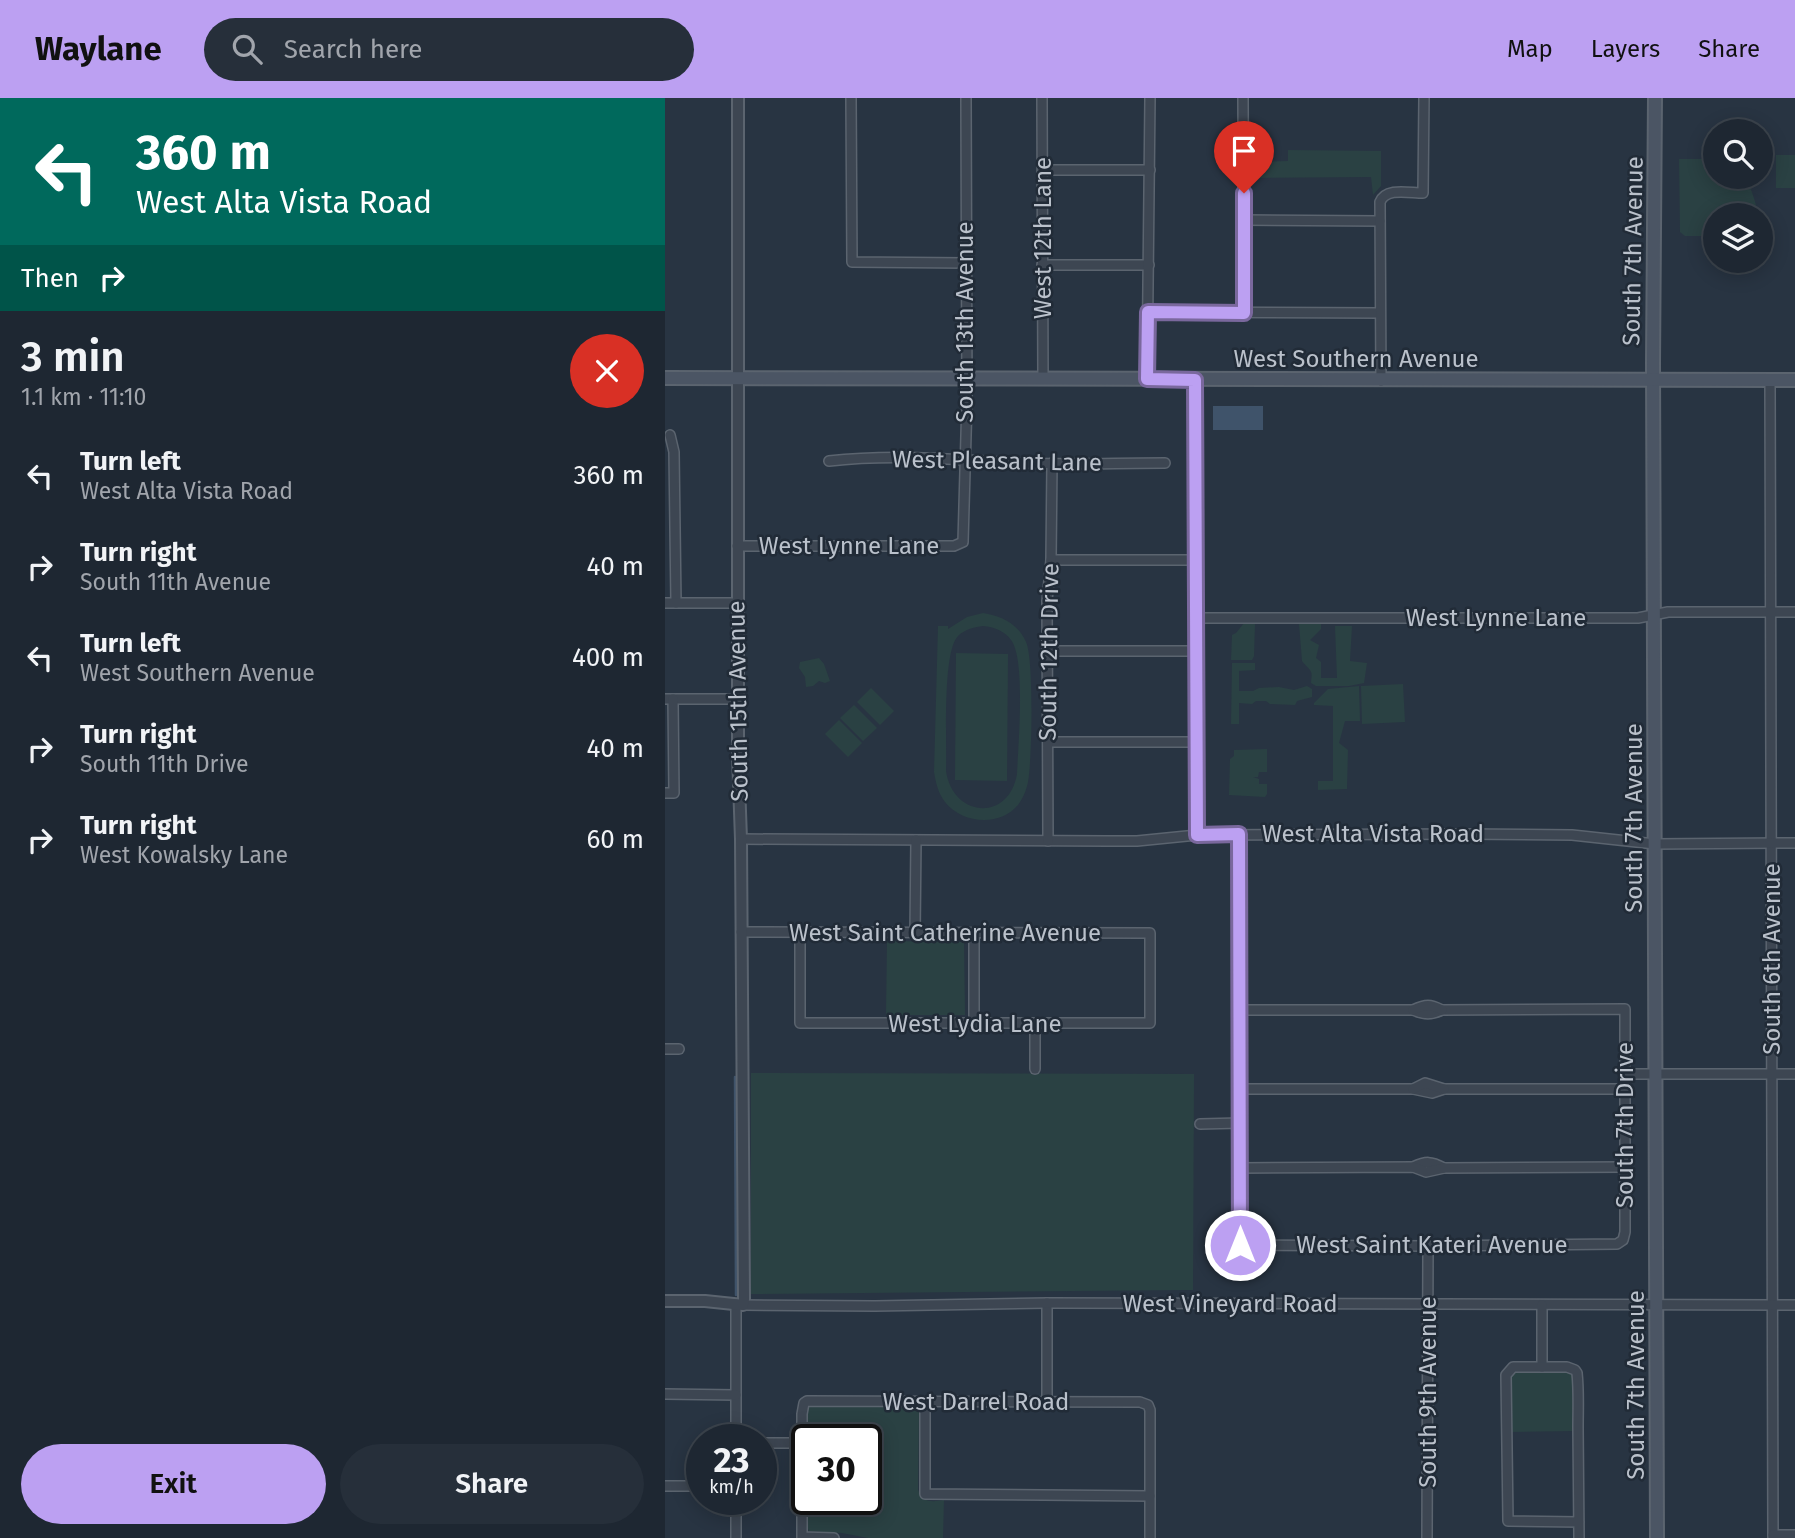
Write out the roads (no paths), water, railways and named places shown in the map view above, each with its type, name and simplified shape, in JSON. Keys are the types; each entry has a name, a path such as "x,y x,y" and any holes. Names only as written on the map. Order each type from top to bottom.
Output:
{"main road":[{"name":"South 7th Avenue","path":"1655,98 1653,380 1657,1538"},
{"name":"West Southern Avenue","path":"665,378 1795,380"}],"street":[{"name":"South 15th Avenue","path":"736,1424 740,1304 741,932 737,603 738,98"},
{"path":"851,98 852,262 965,263"},
{"name":"South 13th Avenue","path":"960,545 964,537 967,379 966,98"},
{"name":"West 12th Lane","path":"1042,98 1043,379"},
{"path":"1147,379 1150,98"},
{"path":"1243,98 1244,313"},
{"path":"1381,381 1380,202 1384,195 1392,192 1423,193 1424,98"},
{"path":"1043,170 1150,170"},
{"path":"1244,220 1380,221"},
{"path":"1042,265 1149,265"},
{"path":"1148,312 1380,313"},
{"path":"1195,380 1197,835"},
{"name":"South 6th Avenue","path":"1770,380 1773,1537"},
{"path":"670,435 674,452 669,508 676,603"},
{"name":"West Pleasant Lane","path":"829,461 847,459 1165,463"},
{"name":"South 12th Drive","path":"1048,841 1047,651 1052,463"},
{"name":"West Lynne Lane","path":"737,546 960,545"},
{"path":"1051,560 1195,560"},
{"path":"665,603 737,603"},
{"name":"West Lynne Lane","path":"1195,618 1638,618 1654,617 1668,612 1795,612"},
{"path":"1047,651 1196,651"},
{"path":"670,793 669,699 738,699"},
{"path":"1048,742 1196,741"},
{"path":"1239,834 1240,1168 1413,1167 1426,1172 1444,1168 1625,1167"},
{"name":"West Alta Vista Road","path":"741,839 1137,841 1239,834 1572,835 1655,844 1795,844"},
{"path":"915,933 916,840"},
{"name":"West Saint Catherine Avenue","path":"741,932 1150,933 1150,1023"},
{"name":"West Lydia Lane","path":"800,933 800,1023 1150,1023"},
{"path":"974,934 974,1024"},
{"name":"South 7th Drive","path":"1240,1010 1413,1010 1431,1015 1442,1010 1625,1009 1623,1240"},
{"path":"1035,1024 1035,1069"},
{"path":"665,1049 679,1049"},
{"path":"1625,1074 1795,1074"},
{"path":"1240,1089 1413,1089 1424,1093 1444,1089 1625,1088"},
{"path":"1200,1124 1240,1123"},
{"name":"West Saint Kateri Avenue","path":"1240,1168 1240,1245 1617,1244 1623,1240"},
{"name":"South 9th Avenue","path":"1427,1538 1428,1246"},
{"name":"West Vineyard Road","path":"665,1301 875,1306 1047,1303 1795,1305"},
{"path":"1047,1303 1047,1402"},
{"path":"1542,1305 1542,1367"},
{"path":"1579,1522 1508,1521 1506,1375 1508,1370 1515,1366 1567,1367 1575,1370 1578,1384 1579,1522 1579,1538"},
{"path":"665,1394 736,1395"},
{"path":"925,1401 925,1494 1150,1496 1150,1538"},
{"name":"West Darrel Road","path":"803,1424 804,1403 1140,1402 1148,1405 1150,1410 1150,1496"},
{"path":"665,1486 686,1486"},
{"path":"736,1515 736,1538"},
{"path":"802,1515 802,1537 834,1538"},
{"path":"1773,1537 1795,1535"}],"water":[{"path":"1213,406 1263,406 1263,430 1213,430"}],"waterway":[{"path":"735,1077 736,1295"}]}
